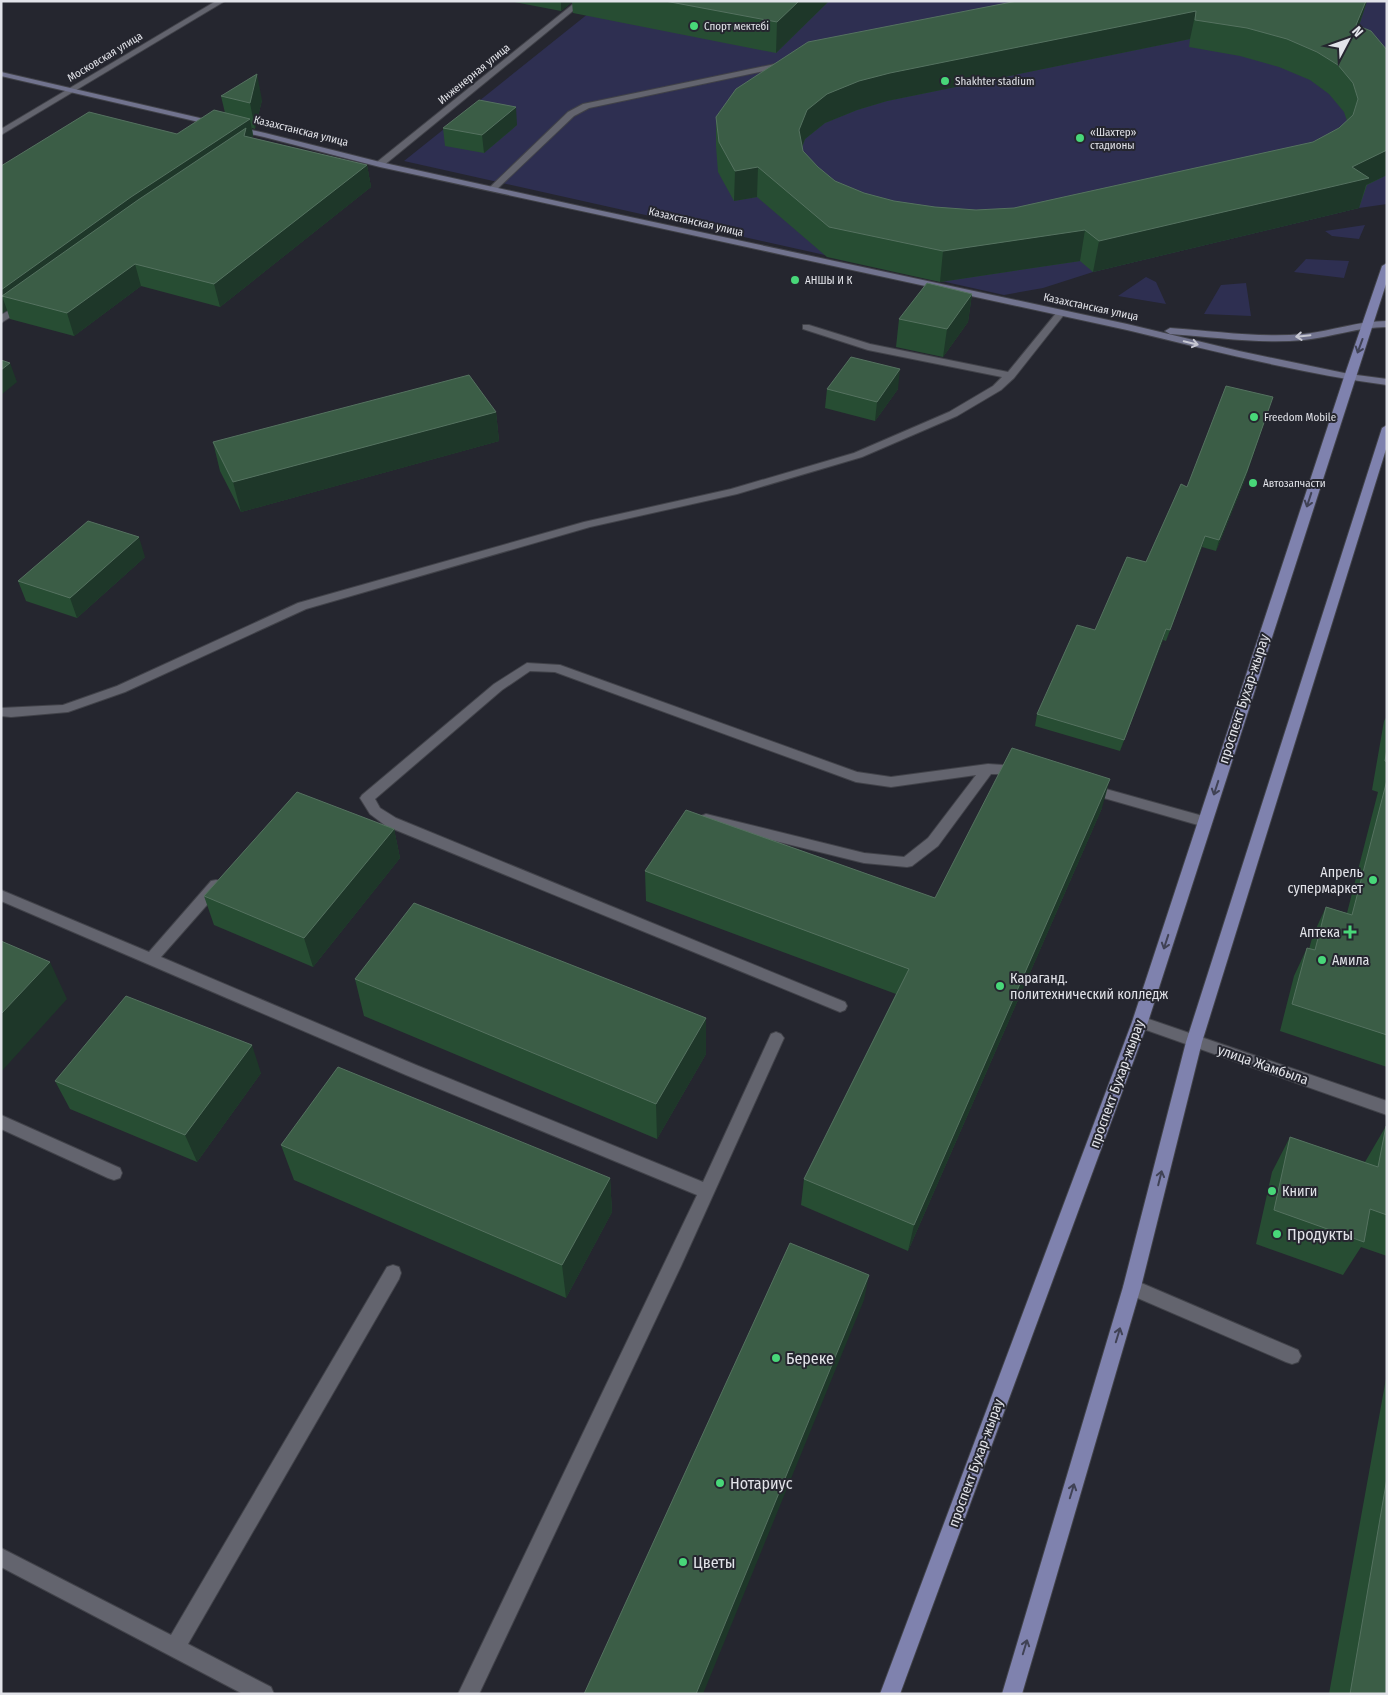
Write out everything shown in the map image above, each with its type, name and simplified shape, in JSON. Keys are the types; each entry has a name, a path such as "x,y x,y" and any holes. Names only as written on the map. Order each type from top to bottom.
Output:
{"main road":[{"name":"Казахстанская улица","path":"1,74 262,138 1060,314 1127,327 1239,354 1348,377 1387,382"},
{"name":"проспект Бухар-жырау","path":"890,1694 1140,1022 1348,377 1387,266"},
{"path":"1127,327 1276,338 1305,337 1368,324 1387,324"},
{"path":"1012,1694 1132,1287 1194,1042 1387,428"}],"street":[{"name":"Московская улица","path":"1,134 222,1"},
{"name":"Инженерная улица","path":"380,164 582,1"},
{"path":"492,189 571,114 586,106 792,63"},
{"path":"1,320 32,298"},
{"path":"1,712 12,713 64,709 122,689 302,606 578,526 733,492 858,455 953,414 997,388 1010,376 1060,314"},
{"path":"806,327 868,347 1010,376"},
{"path":"706,819 864,858 907,862 933,842 988,769"},
{"path":"150,960 228,872"},
{"path":"1,895 150,960 706,1191"},
{"name":"улица Жамбыла","path":"1140,1022 1387,1108"},
{"path":"468,1694 706,1191 776,1038"},
{"path":"1,1122 114,1173"},
{"path":"175,1648 393,1273"},
{"path":"1132,1287 1292,1356"},
{"path":"1,1556 264,1694"}],"lane":[{"path":"840,1006 391,822 375,810 367,798 498,687 527,667 556,668 856,778 892,782 988,769 1028,772"},
{"path":"1075,785 1205,822"}],"shaded area":[{"name":"Shakhter stadium","path":"604,1 1387,1 1387,204 1359,208 1093,272 1043,288 1004,295 404,161"},
{"path":"1365,225 1359,239 1332,236 1325,231"},
{"path":"1306,259 1349,261 1344,278 1294,272"},
{"path":"1146,277 1156,282 1166,304 1118,296"},
{"path":"1246,283 1251,316 1204,314 1221,285"}],"building":[{"path":"665,1 799,1 777,22"},
{"path":"1017,1 1366,1 1356,25 1371,31 1387,50 1387,150 1352,167 1369,178 1099,241 1085,230 943,251 829,227 758,167 735,171 719,142 716,117 736,89 808,42","holes":["1196,11 1195,20 1247,28 1287,39 1317,52 1338,65 1353,83 1358,99 1353,115 1339,128 1313,142 1014,208 976,210 935,207 894,201 864,193 835,181 803,151 799,130 807,110 827,94 859,81 890,73"]},
{"path":"257,74 250,103 221,96"},
{"path":"479,100 516,107 482,135 443,128"},
{"path":"214,110 250,119 131,197 1,290 1,166 89,112 177,134"},
{"path":"246,128 244,136 367,165 214,284 135,264 67,313 2,296 138,200"},
{"path":"927,283 972,294 947,329 899,319"},
{"path":"851,357 900,369 877,402 827,389"},
{"path":"1,360 10,363 1,370"},
{"path":"469,375 496,412 233,482 213,442"},
{"path":"1226,386 1273,397 1247,471 1219,540 1205,536 1170,630 1166,629 1124,740 1037,714 1077,625 1095,630 1127,557 1146,562 1181,484 1187,487"},
{"path":"88,521 139,537 70,598 18,581"},
{"path":"1012,748 1110,779 914,1225 804,1179 909,969 645,871 686,810 935,898"},
{"path":"1387,780 1387,1035 1292,1004 1307,948 1315,950 1326,907 1352,915"},
{"path":"297,792 394,829 304,938 204,896"},
{"path":"414,903 706,1018 656,1104 355,979"},
{"path":"1,941 50,962 1,1014"},
{"path":"126,996 252,1045 185,1135 55,1081"},
{"path":"338,1067 610,1178 562,1265 281,1145"},
{"path":"1386,1126 1387,1215 1370,1209 1364,1242 1274,1210 1290,1137 1378,1167"},
{"path":"790,1243 869,1275 696,1694 584,1694"},
{"path":"1387,1478 1387,1694 1350,1694"}],"place":[{"name":"Спорт мектебі","path":"694,26"},
{"name":"Shakhter stadium","path":"945,81"},
{"name":"«Шахтер» стадионы","path":"1080,138"},
{"name":"АНШЫ И К","path":"795,280"},
{"name":"Freedom Mobile","path":"1254,417"},
{"name":"Автозапчасти","path":"1253,483"},
{"name":"Апрель супермаркет","path":"1373,880"},
{"name":"Аптека","path":"1350,932"},
{"name":"Амила","path":"1322,960"},
{"name":"Караганд. политехнический колледж","path":"1000,986"},
{"name":"Книги","path":"1272,1191"},
{"name":"Продукты","path":"1277,1234"},
{"name":"Береке","path":"776,1358"},
{"name":"Нотариус","path":"720,1483"},
{"name":"Цветы","path":"683,1562"}]}
